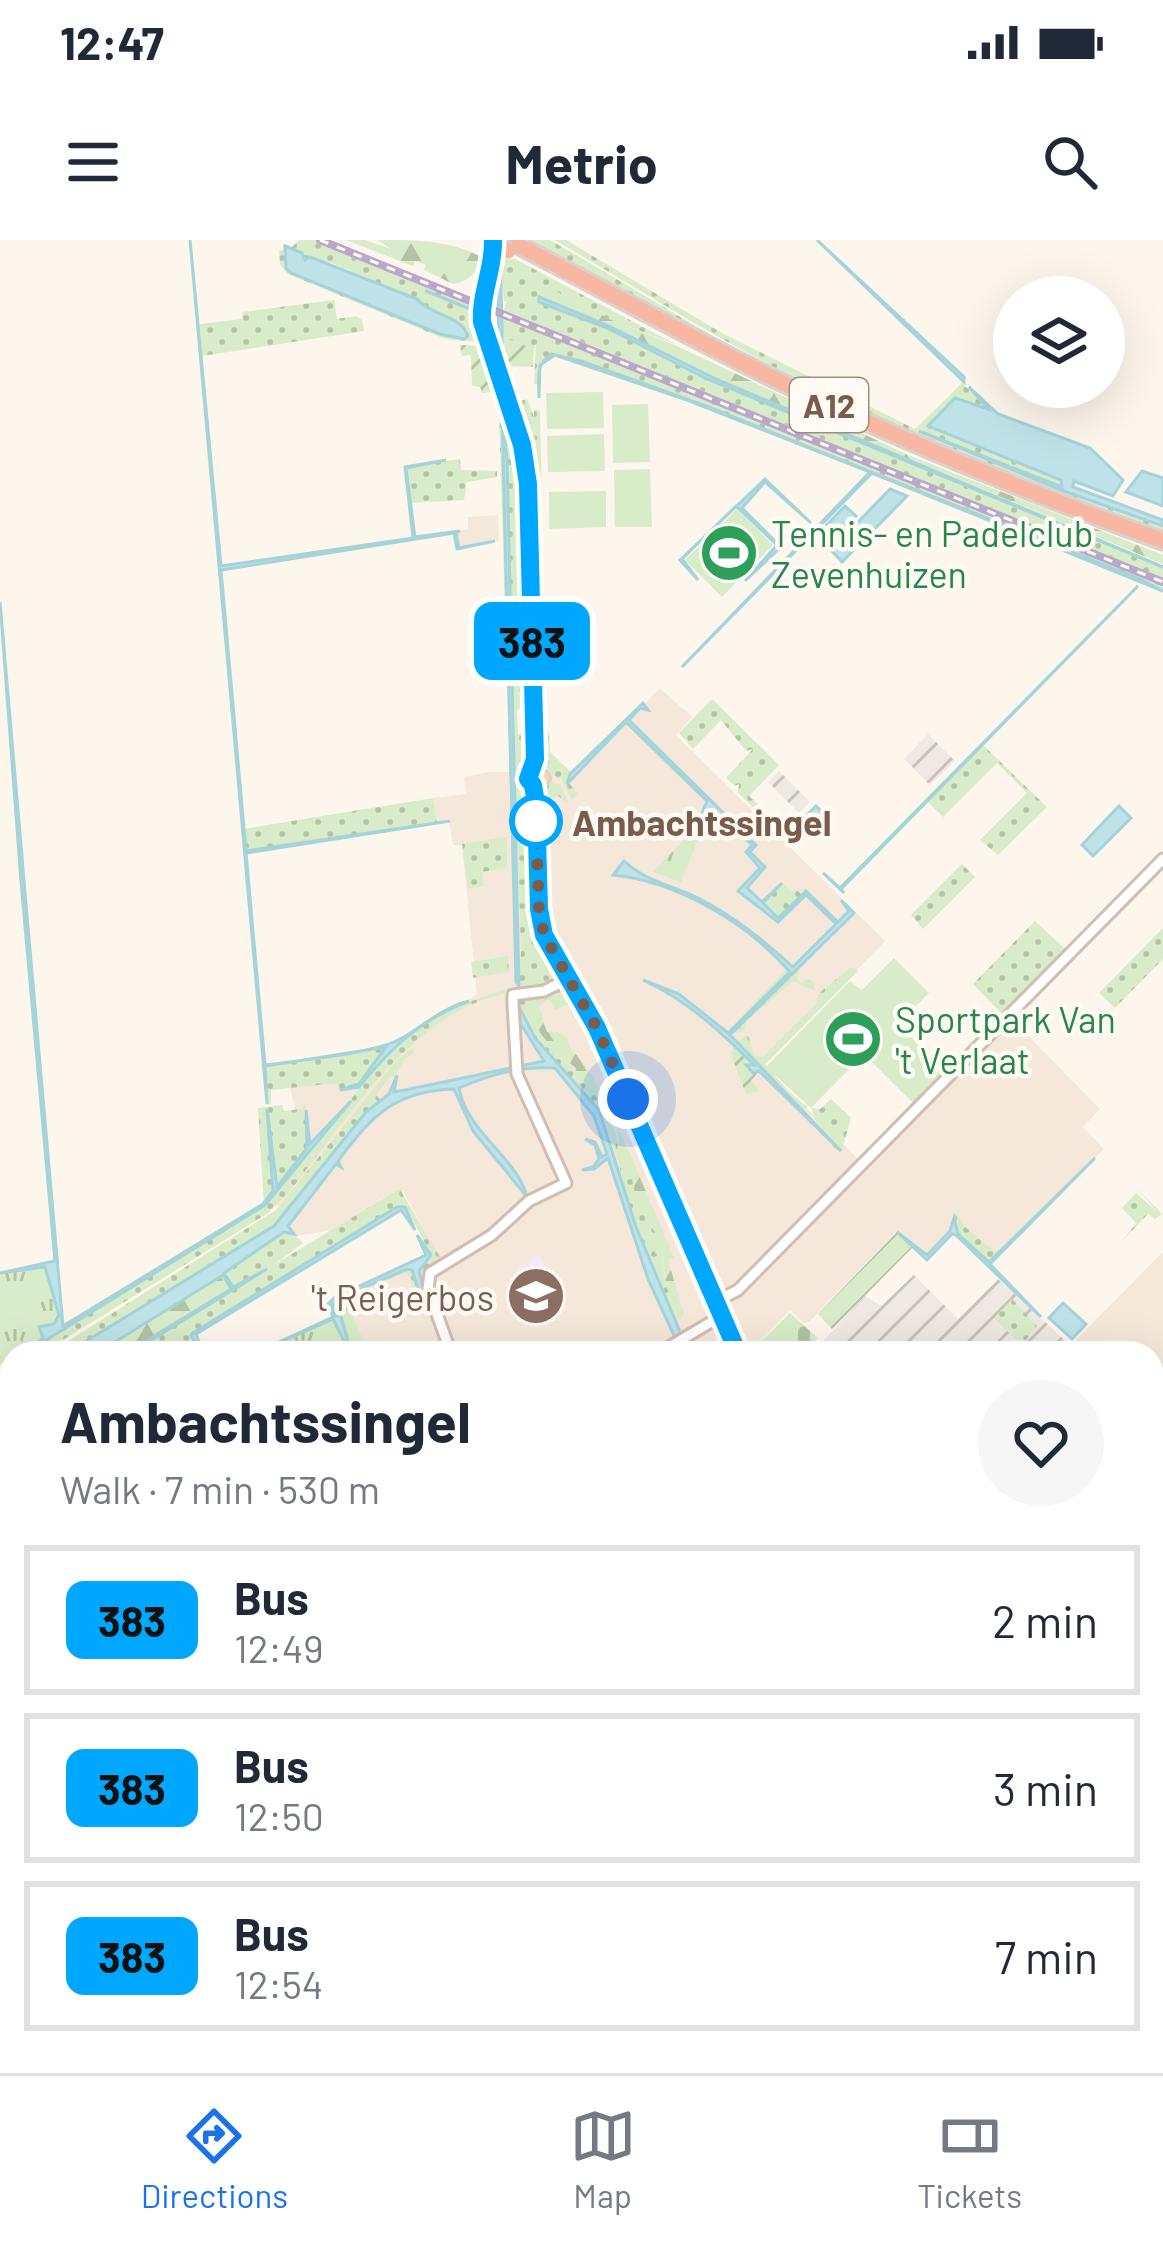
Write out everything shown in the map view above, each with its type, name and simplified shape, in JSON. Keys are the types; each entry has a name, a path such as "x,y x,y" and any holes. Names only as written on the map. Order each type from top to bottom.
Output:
{"highway":[{"name":"A12","path":"489,240 831,406 992,476 1163,541"},
{"name":"A12","path":"508,246 734,369 860,429 990,485 1163,550"}],"main road":[{"path":"535,774 540,917 550,951 597,1028 733,1341"}],"street":[{"path":"489,240 493,262 482,322 522,445 528,484 535,774"},
{"path":"681,1341 749,1280 1163,859"},
{"path":"447,1341 427,1284 432,1270 492,1234 528,1202 566,1183 515,1067 514,995 539,993 566,980"}],"shaded area":[{"path":"498,515 499,541 457,548 455,532 468,529 468,517"},
{"path":"660,688 692,717 676,735 885,941 764,1066 860,1161 1006,1013 1100,1109 1083,1127 1104,1149 988,1264 953,1231 927,1259 897,1231 810,1321 804,1323 790,1310 760,1341 364,1341 344,1297 346,1290 435,1250 401,1187 331,1230 293,1237 276,1204 303,1146 289,1082 401,1050 477,994 462,845 453,845 449,821 437,823 433,798 466,794 464,777 489,772 560,772 569,780"},
{"path":"928,734 955,761 930,785 904,759"},
{"path":"779,771 810,802 799,813 768,782"},
{"path":"1163,1252 1163,1341 1075,1341"},
{"path":"539,1255 564,1298 538,1307 515,1269"},
{"path":"914,1275 958,1319 998,1279 1066,1341 823,1341 865,1296 881,1306"}],"green space":[{"path":"299,240 314,240 477,307 479,342 445,339 288,274 280,265 279,251 284,250 291,273 440,334 464,339 468,330 417,299 332,263 307,258 300,274 299,253 291,248"},
{"path":"346,240 391,249 377,240 443,244 479,256 479,261 472,275 453,284 424,270 426,265 415,261 413,266"},
{"path":"520,240 550,240 820,393 1015,476 1163,532 1163,536 912,437 736,355"},
{"path":"555,240 566,240 720,332 915,429 962,383 1062,480 1061,490 1163,526 1163,530 967,455 870,414 720,338"},
{"path":"500,255 505,267 505,259 515,259 677,345 609,319 539,283 539,302 607,328 707,379 1163,567 1163,578 504,310"},
{"path":"538,282 908,455 1163,555 1163,564 718,380 539,297"},
{"path":"334,300 337,319 356,316 364,331 202,356 200,324 242,319 242,312"},
{"path":"502,316 1163,584 1163,589 868,469 581,361 550,354 540,363 539,384 534,384 536,343 534,349 504,338"},
{"path":"504,338 534,349 533,367 505,366"},
{"path":"460,345 480,346 489,362 494,392 482,393 480,387 472,386 471,355 462,356"},
{"path":"603,392 604,428 547,429 546,393"},
{"path":"527,399 534,417 534,409 540,411 542,501 534,420 538,574 527,450 511,409"},
{"path":"648,404 650,462 613,463 612,405"},
{"path":"502,408 523,459 531,653 528,700 517,711 518,734 532,737 536,894 561,977 545,982 544,988 516,991 499,413","holes":["502,409 521,950 519,986"]},
{"path":"604,434 605,471 548,472 547,436"},
{"path":"460,459 461,470 497,471 497,477 467,482 464,500 410,503 405,467"},
{"path":"650,469 652,527 615,527 614,470"},
{"path":"606,491 606,527 549,529 549,492"},
{"name":"Tennis- en Padelclub Zevenhuizen","path":"737,509 773,545 722,597 685,560"},
{"path":"524,560 524,701 520,693 519,566"},
{"path":"712,699 779,765 749,796 770,816 767,821 738,793 739,784 726,778 753,749 746,751 721,720 693,749 679,733"},
{"path":"549,731 550,752 572,773 567,781 578,793 572,800 562,780 544,762 544,734"},
{"path":"983,745 1047,807 998,855 980,840 1027,793 997,763 943,817 927,801"},
{"path":"550,782 561,785 568,804 557,795 549,800 549,825 555,830 547,837 540,834 541,797"},
{"path":"433,798 437,822 246,851 244,829"},
{"path":"530,814 536,930 528,933 525,816"},
{"path":"698,825 702,829 681,882 653,872"},
{"path":"507,837 507,868 482,872 484,886 468,889 462,844"},
{"path":"962,864 975,877 923,929 911,915"},
{"path":"782,883 802,895 778,918 763,903"},
{"path":"1035,921 1065,949 1002,1014 973,984"},
{"path":"1163,928 1163,959 1115,1008 1099,993"},
{"path":"508,956 509,972 473,978 471,962"},
{"name":"Sportpark Van 't Verlaat","path":"894,958 929,993 898,1024 946,1072 915,1105 864,1054 811,1108 766,1067 850,981 862,990"},
{"path":"800,966 797,978 801,983 813,982 815,991 793,981 746,1021 745,1031 731,1029 787,968 789,973 735,1028"},
{"path":"851,967 858,971 765,1064 808,1107 803,1111 736,1042 748,1035 754,1055 763,1057 817,1003 818,994"},
{"path":"565,986 583,1013 573,1017 568,1004 555,1010 549,999 525,1003 547,1041 607,1113 618,1159 629,1166 639,1207 660,1239 665,1282 682,1338 641,1240 602,1117 585,1091 533,1036 522,1008 517,1009 519,998"},
{"path":"510,988 508,993 473,1004 441,1022 411,1045 268,1213 61,1341 44,1341 264,1205 258,1108 282,1105 284,1111 305,1104 307,1148 343,1112 392,1046 448,1010"},
{"path":"549,999 539,1006 547,1032 567,1038 588,1069 610,1108 674,1257 668,1260 684,1314 680,1319 666,1286 663,1257 653,1247 659,1238 638,1207 629,1166 618,1159 613,1120 575,1074 576,1068 545,1039 525,1004"},
{"path":"734,1045 755,1066 746,1065 759,1071 751,1081 760,1090 746,1094 731,1054"},
{"path":"387,1047 358,1084 339,1089 337,1083 271,1090 271,1104 267,1105 265,1065"},
{"path":"412,1048 414,1053 404,1059 395,1078 391,1076 376,1095 381,1100 366,1112 274,1226 87,1341 68,1341 276,1210 396,1061"},
{"path":"831,1099 851,1118 841,1154 803,1116 840,1151 811,1108 820,1109"},
{"path":"1134,1186 1162,1214 1155,1219 1148,1214 1123,1240 1136,1223 1122,1208 1136,1193 1160,1214"},
{"path":"402,1187 440,1257 427,1272 427,1302 421,1304 407,1273 375,1283 410,1269 422,1301 419,1271 431,1254 405,1207 397,1207 194,1332 197,1341 150,1341 267,1270 233,1287 224,1273 284,1232 294,1234 303,1243 272,1266"},
{"path":"955,1211 964,1226 995,1252 1003,1248 989,1263 957,1233"},
{"path":"897,1232 913,1247 832,1329 818,1314"},
{"path":"45,1266 59,1315 39,1341 0,1341 0,1274"},
{"path":"222,1275 231,1289 146,1341 116,1341"},
{"path":"344,1296 364,1341 282,1341 334,1317 342,1327 332,1305 336,1302 338,1306"},
{"path":"1012,1299 1037,1326 1026,1340 1015,1339 994,1318"},
{"path":"790,1313 818,1338 815,1341 761,1341"}],"water":[{"path":"190,240 221,566 413,538 405,467 446,460 406,468 415,537 460,531 456,533 459,548 495,541 457,549 454,533 221,570 246,851 450,821 246,853 265,1065 295,1061 265,1066 267,1104"},
{"path":"500,240 503,373 499,366"},
{"path":"817,240 964,377 964,382"},
{"path":"285,246 302,253 305,260 310,257 417,299 459,324 468,336 440,334 291,273 286,268"},
{"path":"539,297 609,326 718,380 1163,567 707,379 607,328 539,302"},
{"path":"551,354 581,361 706,406 1140,579 1163,591 872,473 682,667 870,472 687,400 555,355 542,364"},
{"path":"969,387 998,414 1090,448 1123,480 1113,496 1074,481 1073,487 1163,520 1163,526 1061,490 919,431 1062,487 1061,480 928,426 955,398 988,409"},
{"path":"502,409 507,460 519,986 516,982"},
{"path":"1142,471 1163,478 1163,506 1126,492"},
{"path":"765,479 811,523 765,482 742,508 781,547 745,581 777,545 736,506"},
{"path":"890,489 907,496 842,562 831,550"},
{"path":"845,506 856,516 825,546 816,536"},
{"path":"1138,586 841,889 844,893 823,873 840,888"},
{"path":"0,602 23,868 20,868"},
{"path":"643,703 648,710 640,708 629,720 756,845 750,852 765,867 747,888 762,902 782,883 763,903 778,918 806,891 838,922 849,911 841,900 854,913 730,1035 841,1151 759,1071 753,1073 746,1065 754,1065 716,1029 675,997 643,980 679,994 728,1033 790,972 754,937 710,908 662,886 613,875 624,861 641,874 725,914 793,967 836,924 806,895 778,922 738,891 760,868 746,852 752,845 721,816 709,827 700,818 707,801 626,722 567,784 570,774"},
{"path":"816,806 828,817 815,831 792,843 772,823 787,835"},
{"path":"1119,806 1131,818 1093,856 1082,845"},
{"path":"20,870 63,1326 263,1204 273,1191 267,1109 277,1187 307,1148 306,1110 310,1144 351,1101 265,1205 39,1341 43,1338 39,1327 54,1324 59,1315 45,1267 0,1273 55,1261"},
{"path":"469,1001 408,1036 359,1087 340,1090 359,1084 386,1047 365,1050 396,1041"},
{"path":"518,1005 535,1038 599,1110 636,1227 684,1341 676,1341 648,1279 608,1158 594,1169 582,1170 599,1159 595,1145 585,1139 595,1142 602,1157 607,1154 594,1116 555,1068 542,1068 506,1072 459,1088 472,1118 513,1169 527,1197 473,1131 454,1089 416,1095 387,1108 362,1131 338,1161 341,1167 336,1164 288,1226 294,1234 284,1232 224,1273 233,1287 267,1269 150,1341 146,1341 231,1289 223,1275 116,1341 87,1341 274,1226 366,1112 389,1094 397,1075 394,1092 544,1061 519,1021"},
{"path":"1095,1158 990,1264 1041,1317 956,1235 927,1260 897,1232 927,1255 950,1231 954,1218 958,1234 989,1262"},
{"path":"397,1207 405,1207 415,1230 401,1210 196,1334 199,1341 194,1341 193,1333"},
{"path":"417,1235 431,1255 419,1271 426,1300 422,1301 412,1270 407,1269 342,1297 340,1306 332,1305 335,1316 341,1316 348,1341 333,1319 281,1341 333,1317 328,1304 334,1298 426,1255"},
{"path":"1063,1303 1086,1324 1072,1339 1049,1318"}],"waterway":[{"path":"426,291 470,309"},
{"path":"548,921 554,941"}],"railway":[{"path":"320,240 1163,582"}],"bus line":[{"name":"383","path":"493,240 482,322 522,445 528,484 535,759 528,779 536,803 543,931 570,987 597,1028 733,1341"}],"place":[{"name":"Tennis- en Padelclub Zevenhuizen","path":"729,553"},
{"name":"Ambachtssingel","path":"536,821"},
{"name":"Sportpark Van 't Verlaat","path":"853,1039"},
{"name":"'t Reigerbos","path":"536,1296"}],"route":[{"path":"536,821 544,935 597,1028 628,1099"}]}
